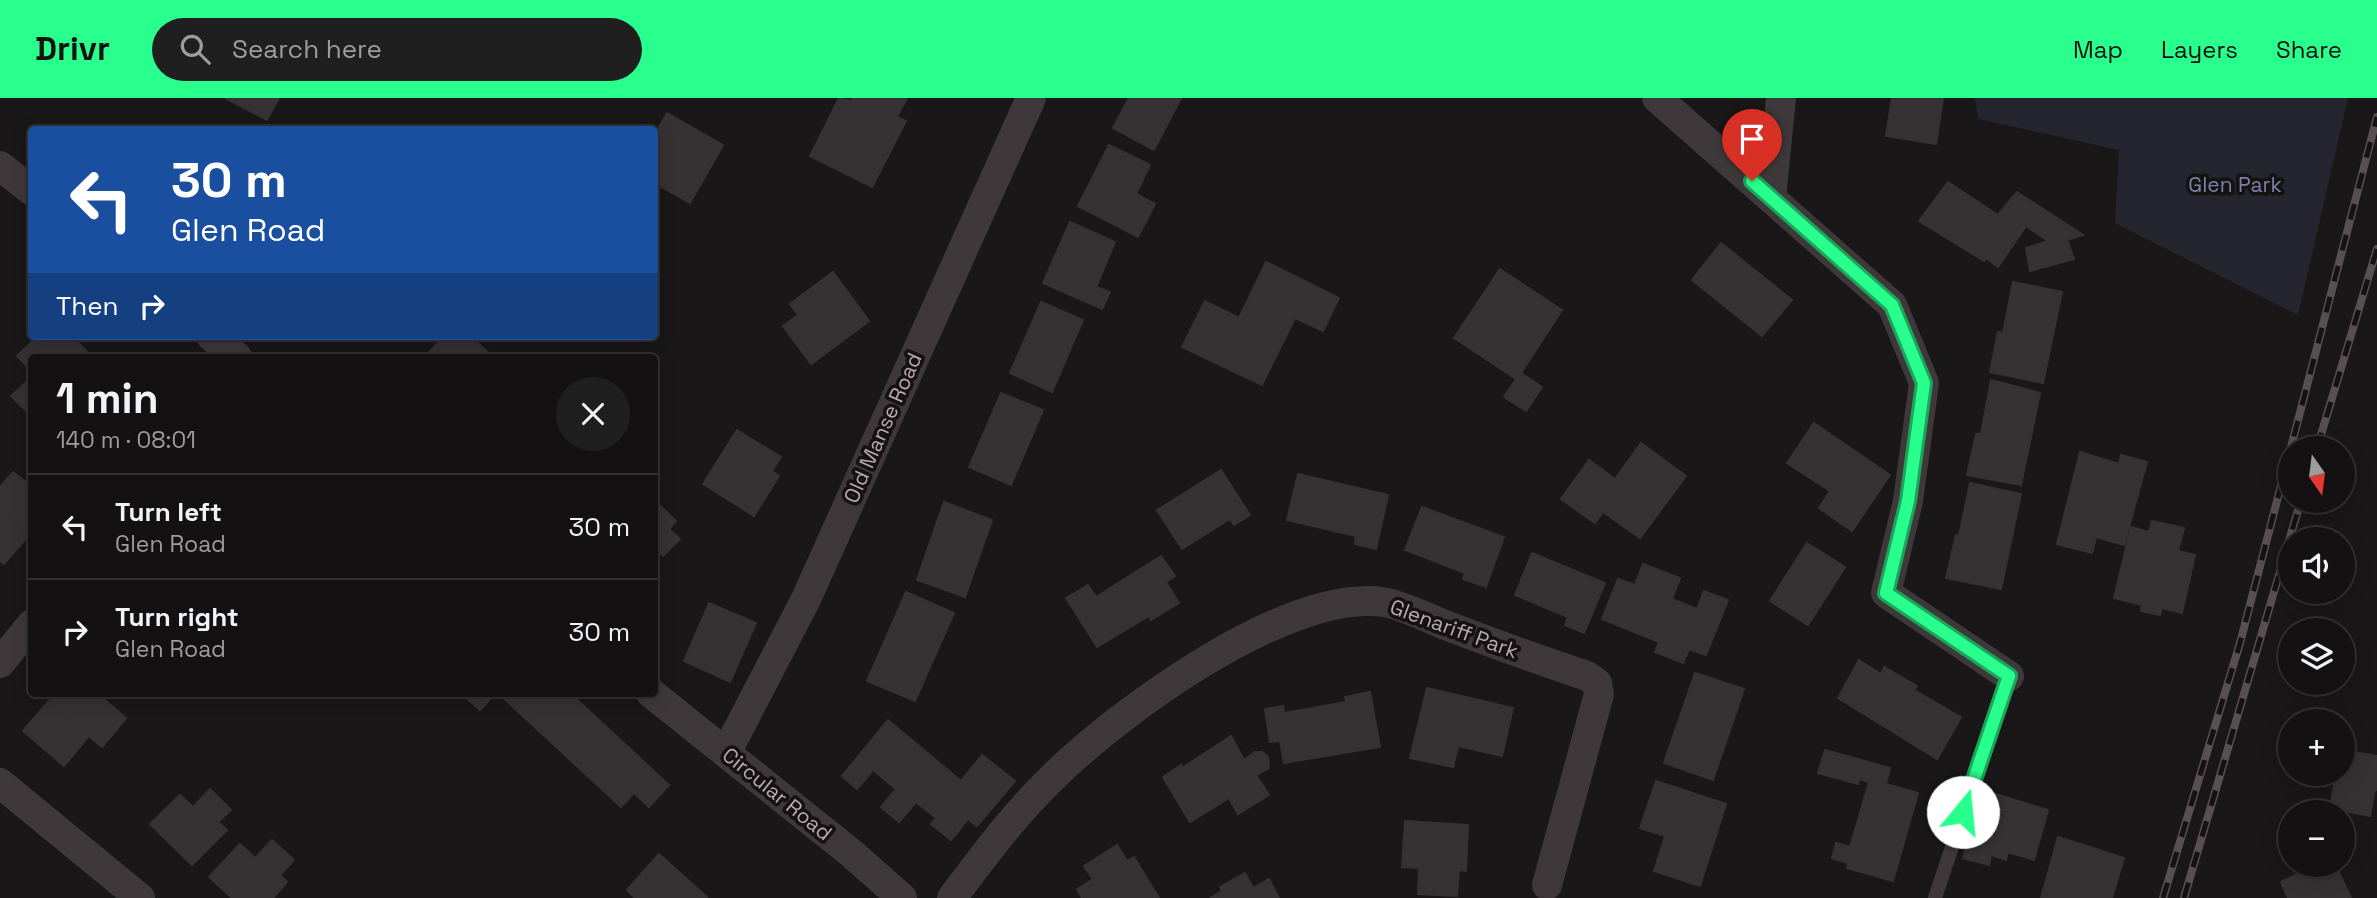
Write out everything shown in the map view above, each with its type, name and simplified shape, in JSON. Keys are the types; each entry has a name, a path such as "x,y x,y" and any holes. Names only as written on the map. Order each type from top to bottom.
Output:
{"street":[{"name":"Old Manse Road","path":"726,753 806,599 1031,98"},
{"path":"1657,98 1892,305 1924,383 1908,501 1886,593 2009,676"},
{"path":"1771,198 1781,98"},
{"path":"0,166 28,188"},
{"path":"216,340 233,354"},
{"name":"Glenariff Park","path":"952,898 999,836 1041,789 1110,727 1229,647 1303,612 1351,602 1385,602 1587,676 1597,683 1599,694 1547,885"},
{"path":"0,663 28,629"},
{"name":"Circular Road","path":"656,697 851,853 902,898"},
{"path":"0,783 140,898"}],"lane":[{"path":"1935,898 2009,676"}],"green space":[{"name":"Glen Park","path":"1975,98 2348,98 2298,315 2115,223 2119,150 1978,119"}],"building":[{"path":"225,98 279,98 267,120"},
{"path":"839,98 851,101 853,98 907,98 897,117 906,121 872,187 810,156"},
{"path":"1129,98 1181,98 1154,150 1113,128"},
{"path":"1892,98 1943,98 1936,144 1886,136"},
{"path":"667,113 723,145 690,203 658,185 658,129"},
{"path":"1109,145 1150,165 1136,194 1155,204 1138,237 1078,206"},
{"path":"1948,182 1998,215 2017,192 2083,235 2067,240 2074,259 2030,271 2026,248 2048,241 2026,226 1998,267 1986,258 1984,261 1919,221"},
{"path":"1070,222 1115,242 1096,287 1110,292 1102,309 1043,283"},
{"path":"1721,243 1792,300 1762,336 1692,280"},
{"path":"1266,262 1339,298 1323,331 1295,318 1262,385 1182,347 1205,301 1239,318"},
{"path":"1500,269 1562,310 1521,373 1542,387 1526,411 1504,397 1516,379 1454,338"},
{"path":"833,272 869,321 811,364 783,326 798,315 790,304"},
{"path":"2013,282 2062,292 2043,383 1990,372 1998,332 2003,333"},
{"path":"1041,302 1083,320 1052,392 1010,373"},
{"path":"34,340 76,340 88,353 28,354 28,367 17,356"},
{"path":"440,340 474,340 490,354 428,354"},
{"path":"1991,380 2040,393 2021,485 1967,475 1976,434 1981,434"},
{"path":"28,381 28,411 11,396"},
{"path":"1001,393 1043,410 1011,485 969,467"},
{"path":"1814,423 1890,475 1852,531 1819,508 1830,491 1787,463"},
{"path":"737,430 781,457 772,471 779,476 754,516 703,484"},
{"path":"1641,443 1686,476 1640,538 1603,512 1595,523 1561,499 1589,460 1615,479"},
{"path":"2080,452 2119,464 2121,455 2147,462 2124,545 2096,537 2092,553 2057,544"},
{"path":"1221,470 1250,515 1234,525 1230,519 1182,549 1157,510"},
{"path":"13,472 28,484 28,534 0,511 0,487"},
{"path":"1298,474 1388,495 1376,549 1355,544 1356,536 1287,520"},
{"path":"1970,483 2021,494 2001,589 1946,578 1956,535 1959,536"},
{"path":"944,502 992,520 965,597 917,580"},
{"path":"658,504 676,521 669,529 680,539 663,556 658,552"},
{"path":"1422,507 1504,537 1486,587 1463,579 1465,573 1405,550"},
{"path":"0,511 28,536 4,564 0,561"},
{"path":"2152,521 2184,528 2178,551 2195,555 2182,613 2162,608 2160,615 2141,611 2142,605 2114,598 2131,527 2149,532"},
{"path":"1807,543 1845,567 1808,625 1770,601"},
{"path":"1532,553 1605,583 1584,633 1565,625 1568,617 1515,595"},
{"path":"1161,556 1175,576 1166,582 1179,603 1151,620 1149,616 1097,647 1066,598 1088,585 1096,597"},
{"path":"1643,564 1680,578 1672,599 1697,609 1704,591 1728,600 1706,655 1689,649 1683,663 1655,652 1659,642 1602,619 1618,579 1635,585"},
{"path":"906,592 954,613 915,701 867,681"},
{"path":"709,603 756,623 730,682 684,661"},
{"path":"1859,660 1881,674 1884,667 1917,686 1914,690 1961,717 1937,759 1838,698"},
{"path":"1695,673 1744,689 1713,780 1664,763"},
{"path":"1427,688 1513,708 1502,756 1458,746 1453,767 1410,758"},
{"path":"1370,692 1380,747 1284,763 1280,741 1270,742 1265,709 1283,706 1284,713 1346,702 1345,697"},
{"path":"52,697 102,697 126,718 102,747 48,702"},
{"path":"465,697 492,697 480,710"},
{"path":"502,697 574,697 669,785 649,807 634,793 621,807"},
{"path":"48,702 89,736 64,766 23,731"},
{"path":"888,720 961,781 982,755 1015,781 977,826 968,819 951,840 931,824 936,818 916,802 899,822 881,807 896,789 873,770 857,789 842,776"},
{"path":"1231,736 1244,760 1255,752 1262,752 1268,757 1269,768 1256,775 1269,795 1238,814 1229,798 1190,822 1163,777 1181,765 1182,768"},
{"path":"1825,750 1890,768 1886,784 1918,793 1893,881 1847,868 1848,863 1832,858 1836,843 1850,847 1869,782 1859,779 1858,784 1818,773"},
{"path":"2355,752 2377,756 2377,790 2375,789 2370,816 2355,813 2355,800 2331,800 2334,786 2355,786"},
{"path":"1656,781 1726,804 1700,886 1654,871 1665,836 1640,828"},
{"path":"210,789 231,810 218,822 227,830 192,865 150,824 180,795 193,807"},
{"path":"1983,790 2048,810 2034,860 2008,852 2006,860 1991,855 1989,865 1963,858"},
{"path":"1405,821 1468,825 1466,871 1459,870 1457,896 1418,894 1419,868 1402,867"},
{"path":"2058,837 2124,858 2112,898 2041,898"},
{"path":"272,840 294,860 280,875 287,882 273,898 232,898 209,877 240,844 255,858"},
{"path":"1117,845 1127,861 1134,857 1159,898 1082,898 1077,889 1093,879 1084,866"},
{"path":"659,854 707,897 635,898 627,890"},
{"path":"1245,873 1253,888 1269,879 1279,898 1210,898 1222,891 1220,887"},
{"path":"2291,877 2341,877 2351,898 2288,898 2281,882"}],"railway":[{"path":"2163,898 2240,643 2377,117"},
{"path":"2321,436 2377,249"},
{"path":"2184,898 2297,513"}],"route":[{"path":"1752,181 1892,305 1924,383 1908,501 1886,593 2009,676 1963,812"}]}
